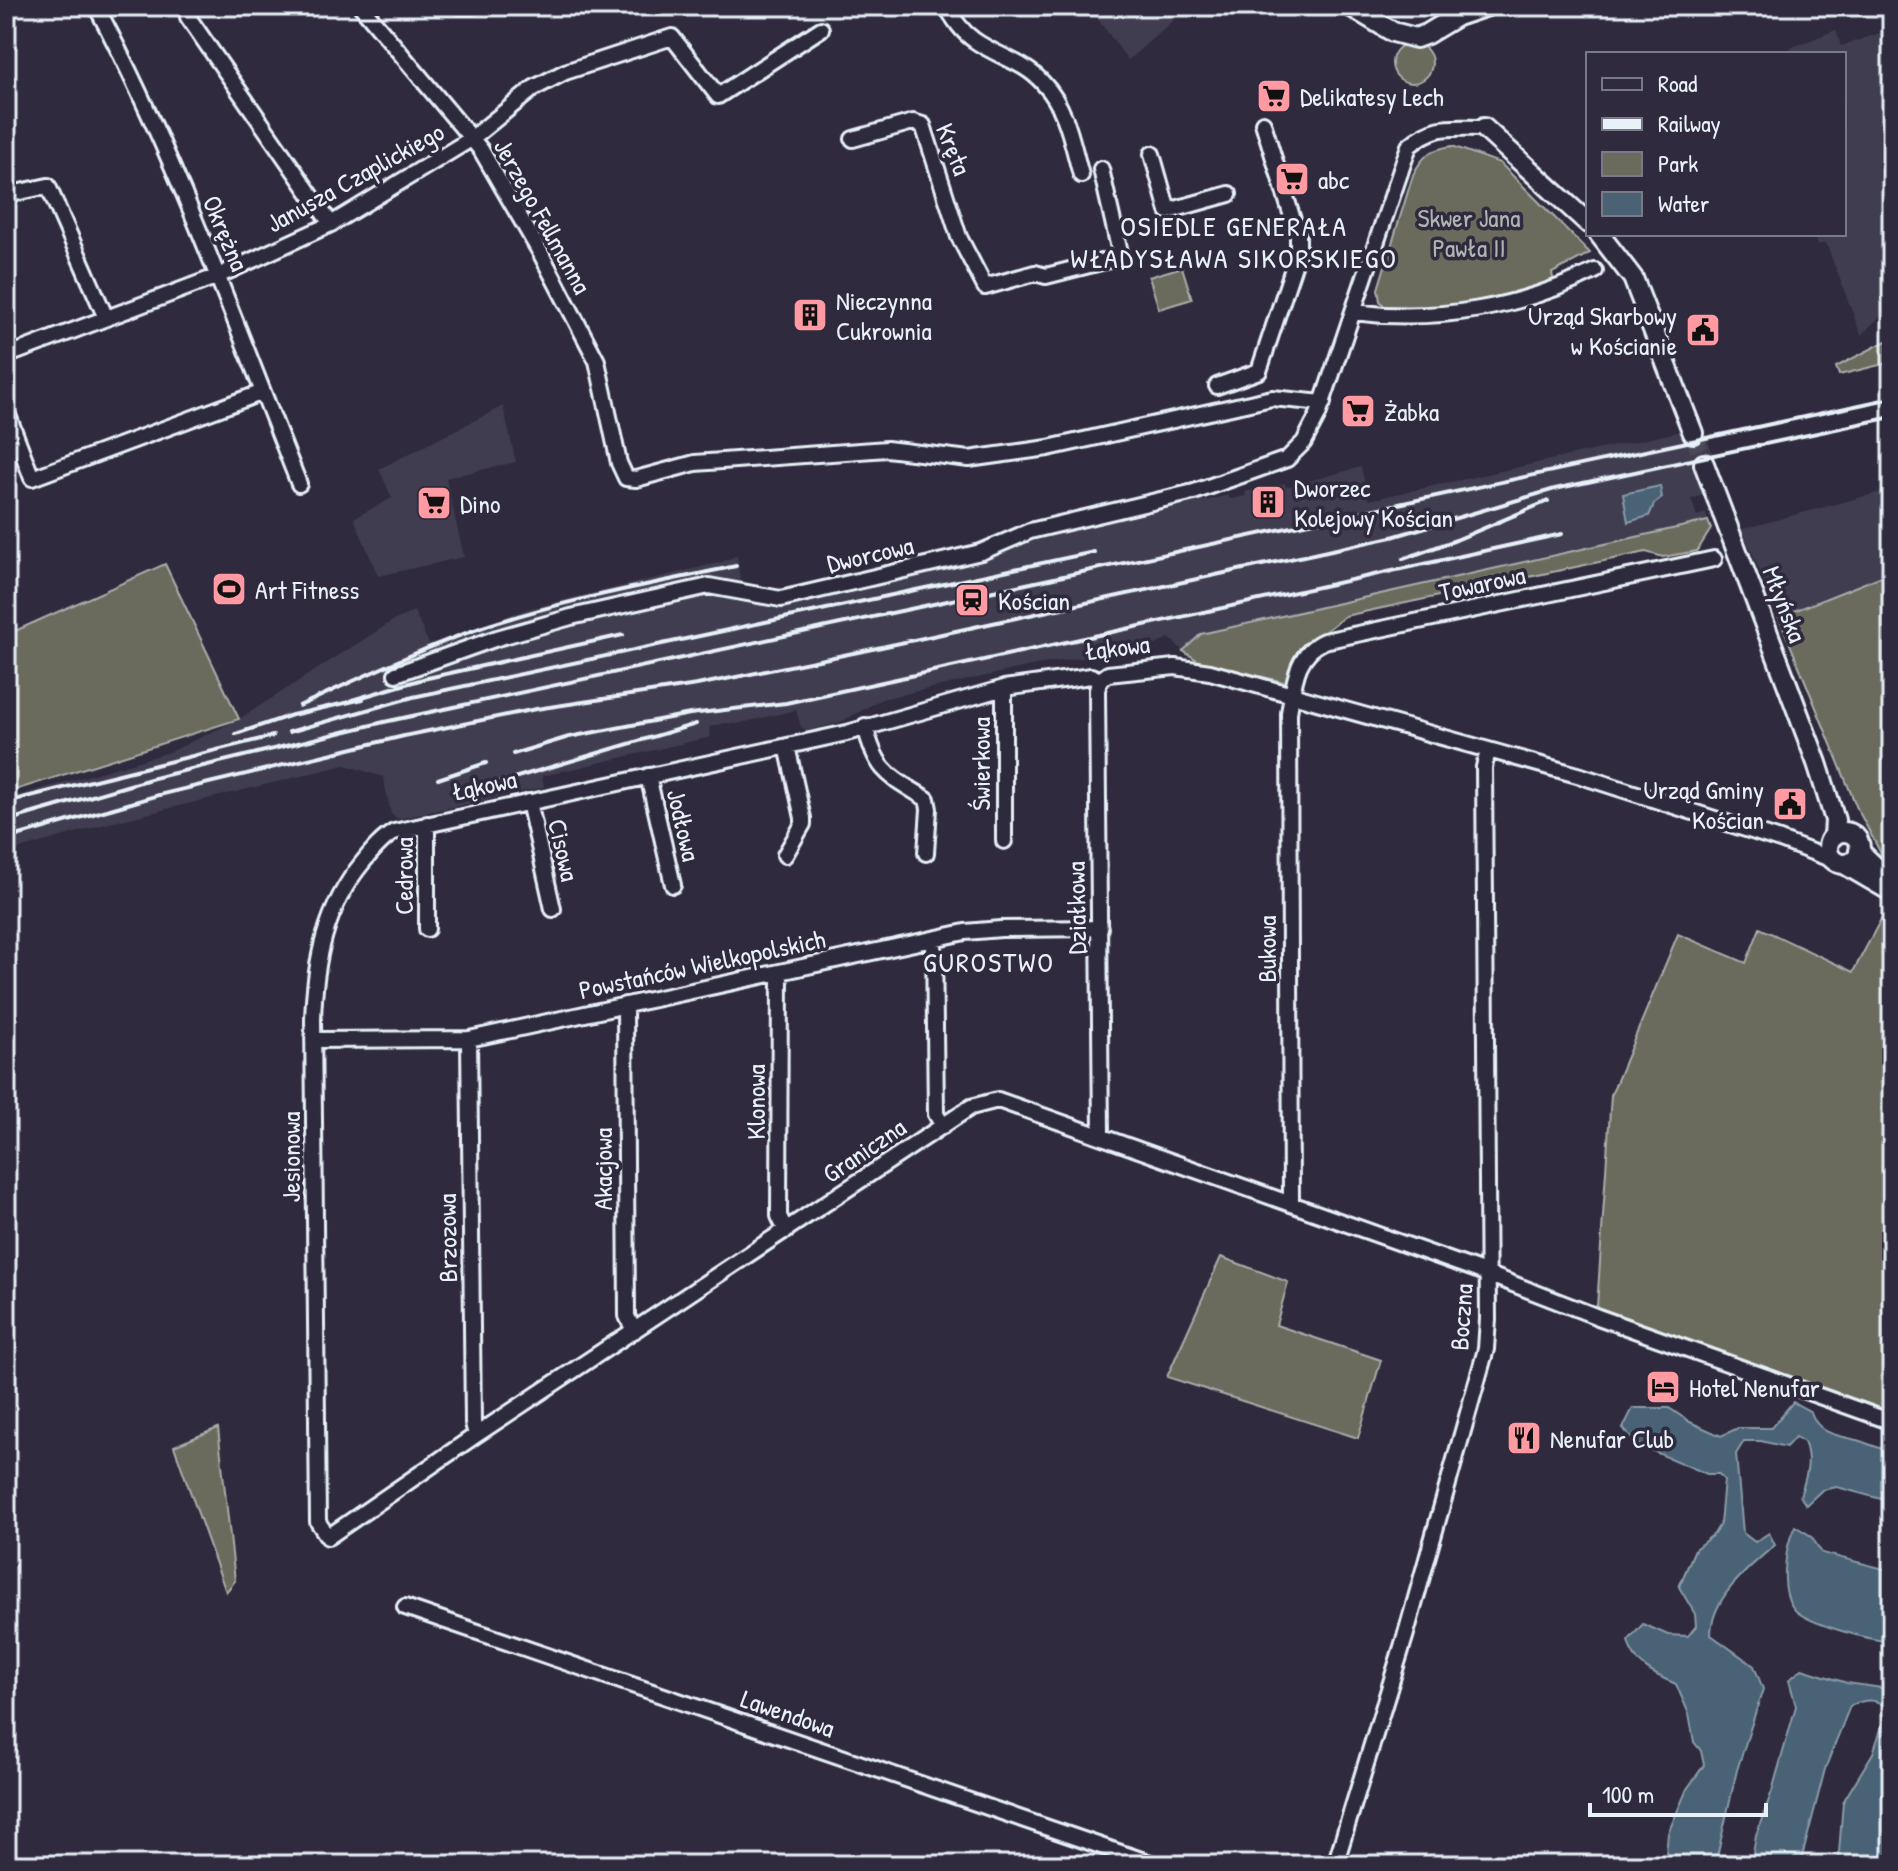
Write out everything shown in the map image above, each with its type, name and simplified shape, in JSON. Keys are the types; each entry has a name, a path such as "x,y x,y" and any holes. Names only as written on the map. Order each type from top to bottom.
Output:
{"street":[{"name":"Okrężna","path":"96,6 137,83 218,276 299,484"},
{"name":"Jerzego Fellmanna","path":"361,6 481,150 540,252 597,361 619,463 626,478 636,479 695,463 887,449 969,459 1048,448 1272,398 1323,403"},
{"path":"459,6 473,6"},
{"path":"946,6 957,24 975,41 1028,70 1047,88 1067,124 1081,175"},
{"path":"1350,6 1393,32 1413,37 1487,6"},
{"path":"188,17 331,224"},
{"name":"Janusza Czaplickiego","path":"6,356 218,276 331,224 471,139 534,88 565,72 672,37 718,96 821,29"},
{"name":"Kręta","path":"853,139 913,122 923,125 959,237 985,287 1035,273 1046,276 1077,270 1121,257 1101,169"},
{"path":"1217,386 1259,371 1298,253 1298,236 1263,123"},
{"path":"1484,128 1586,221"},
{"name":"Dworcowa","path":"396,674 497,638 571,617 709,586 781,599 981,552 1030,531 1194,492 1287,459 1309,435 1323,403 1409,146 1424,133 1435,129 1484,128"},
{"path":"1152,154 1168,211 1229,194"},
{"path":"6,195 48,186 106,318"},
{"path":"1601,236 1622,262 1639,291 1693,433"},
{"path":"1353,312 1408,317 1467,311 1545,293 1595,271"},
{"path":"6,410 32,478 263,392"},
{"name":"Młyńska","path":"1704,464 1817,763 1835,820 1832,838"},
{"name":"Towarowa","path":"1292,695 1303,658 1324,641 1714,559"},
{"name":"Łąkowa","path":"427,824 847,733 1004,688 1091,676 1100,680 1108,674 1136,670 1189,668 1621,789 1805,848 1838,862 1892,892"},
{"name":"Działkowa","path":"1100,680 1097,690 1101,1135"},
{"name":"Świerkowa","path":"1004,688 1004,841"},
{"name":"Bukowa","path":"1291,1203 1289,713 1292,695"},
{"path":"865,726 880,767 887,775 927,799 926,853"},
{"path":"785,855 803,824 787,746"},
{"name":"Boczna","path":"1335,1865 1405,1637 1486,1349 1484,767 1488,751"},
{"name":"Młyńska","path":"1817,763 1840,799 1857,844"},
{"name":"Jodłowa","path":"648,776 673,885"},
{"name":"Cisowa","path":"529,802 553,909"},
{"name":"Cedrowa","path":"427,824 427,929"},
{"name":"Jesionowa","path":"328,1537 318,1522 313,997 318,953 343,889 366,858 389,835 427,824"},
{"path":"1805,848 1844,833 1882,873 1892,878"},
{"path":"1832,838 1828,851 1838,862 1854,861 1857,844"},
{"name":"Powstańców Wielkopolskich","path":"313,1040 469,1039 934,939 1001,929 1100,928"},
{"path":"934,939 936,1114 943,1126"},
{"name":"Klonowa","path":"780,972 779,1216 786,1231"},
{"name":"Akacjowa","path":"625,1005 627,1316 634,1331"},
{"name":"Brzozowa","path":"469,1039 473,1423 476,1435"},
{"name":"Graniczna","path":"328,1537 476,1435 971,1107 998,1100 1892,1422"},
{"name":"Lawendowa","path":"405,1607 1156,1865"}],"shaded area":[{"path":"1088,6 1190,6 1128,60"},
{"path":"1892,29 1892,305 1861,335 1826,243 1818,245 1815,236 1846,236 1846,52 1791,52 1790,48 1836,30 1841,46"},
{"path":"503,406 516,462 446,478 464,557 378,576 354,518 392,498 379,469"},
{"path":"1704,430 1715,460 1694,468 1703,495 1691,499 1697,516 1706,513 1708,521 1201,634 1183,651 1169,638 1152,647 1036,665 882,699 841,722 807,731 801,727 796,710 737,724 726,723 709,727 711,737 542,776 544,787 398,819 391,814 383,777 345,765 106,824 6,853 6,799 170,752 239,719 391,622 414,611 429,644 527,609 722,562 737,555 740,580 775,589 982,545 1199,484 1204,501 1228,495 1230,499 1246,496 1245,492 1257,489 1258,492 1285,483 1286,487 1361,467 1369,500 1682,431 1684,436"},
{"path":"1892,489 1892,572 1779,617 1742,529"}],"green space":[{"path":"1412,43 1426,49 1432,63 1426,77 1412,83 1398,77 1392,63 1398,49"},
{"name":"Skwer Jana Pawła II","path":"1452,146 1500,163 1590,253 1552,273 1554,283 1450,305 1386,308 1380,301 1378,289 1413,175 1428,154"},
{"path":"1182,267 1192,299 1159,309 1149,277"},
{"path":"1892,338 1892,362 1839,375 1836,367"},
{"path":"1708,521 1711,529 1697,551 1663,557 1646,552 1345,616 1303,651 1288,683 1199,661 1183,651 1201,634"},
{"path":"165,564 239,719 6,793 6,635"},
{"path":"1892,572 1892,865 1885,861 1857,808 1779,617"},
{"path":"1890,902 1892,1412 1597,1307 1611,1095 1678,934 1746,963 1760,928 1853,972"},
{"path":"1221,1257 1288,1282 1276,1325 1381,1360 1358,1438 1167,1377"},
{"path":"218,1428 235,1581 226,1592 174,1446"}],"water":[{"path":"1660,486 1662,498 1654,504 1649,516 1628,522 1623,494"},
{"path":"1793,1402 1811,1412 1824,1430 1892,1452 1892,1502 1837,1487 1822,1490 1806,1505 1800,1496 1808,1462 1804,1442 1795,1437 1786,1447 1761,1441 1744,1441 1736,1454 1743,1533 1755,1542 1769,1533 1775,1545 1724,1596 1713,1621 1711,1635 1754,1666 1763,1689 1737,1770 1715,1865 1665,1865 1668,1833 1687,1789 1704,1765 1701,1751 1694,1742 1689,1714 1676,1684 1640,1663 1628,1641 1643,1624 1668,1635 1688,1636 1696,1626 1695,1614 1679,1587 1695,1549 1714,1534 1720,1524 1724,1480 1719,1474 1707,1474 1636,1444 1623,1428 1633,1408 1669,1408 1721,1436 1738,1428 1771,1428"},
{"path":"1795,1526 1811,1536 1822,1553 1892,1571 1892,1642 1828,1626 1796,1611 1790,1603 1785,1582 1788,1545"},
{"path":"1802,1669 1847,1683 1882,1688 1892,1672 1892,1865 1838,1865 1843,1802 1873,1753 1888,1708 1870,1701 1850,1706 1825,1769 1800,1865 1751,1865 1756,1835 1796,1706 1789,1680"}],"tunnel":[{"path":"1693,433 1704,464"}],"railway":[{"path":"6,821 154,778 384,722 1892,398"},
{"path":"6,839 159,795 404,736 536,709 697,685 863,651 1392,537 1555,489 1892,417"},
{"path":"1403,559 1548,501"},
{"path":"513,754 569,737 690,714 786,703 1562,534"},
{"path":"289,732 413,697 1094,552"},
{"path":"299,706 415,654 517,616 736,566"},
{"path":"352,700 423,679 623,635"},
{"path":"236,734 292,715 363,699"},
{"path":"497,783 696,724"},
{"path":"6,802 273,736"},
{"path":"438,779 486,763"}],"place":[{"name":"Delikatesy Lech","path":"1274,96"},
{"name":"abc","path":"1292,179"},
{"name":"Nieczynna Cukrownia","path":"810,315"},
{"name":"Urząd Skarbowy w Kościanie","path":"1703,330"},
{"name":"Żabka","path":"1358,411"},
{"name":"Dworzec Kolejowy Kościan","path":"1268,502"},
{"name":"Dino","path":"434,503"},
{"name":"Art Fitness","path":"229,589"},
{"name":"Kościan","path":"972,600"},
{"name":"Urząd Gminy Kościan","path":"1790,804"},
{"name":"Hotel Nenufar","path":"1663,1387"},
{"name":"Nenufar Club","path":"1524,1438"}],"district":[{"name":"OSIEDLE GENERAŁA WŁADYSŁAWA SIKORSKIEGO","path":"1234,242"},
{"name":"GUROSTWO","path":"989,962"}]}
